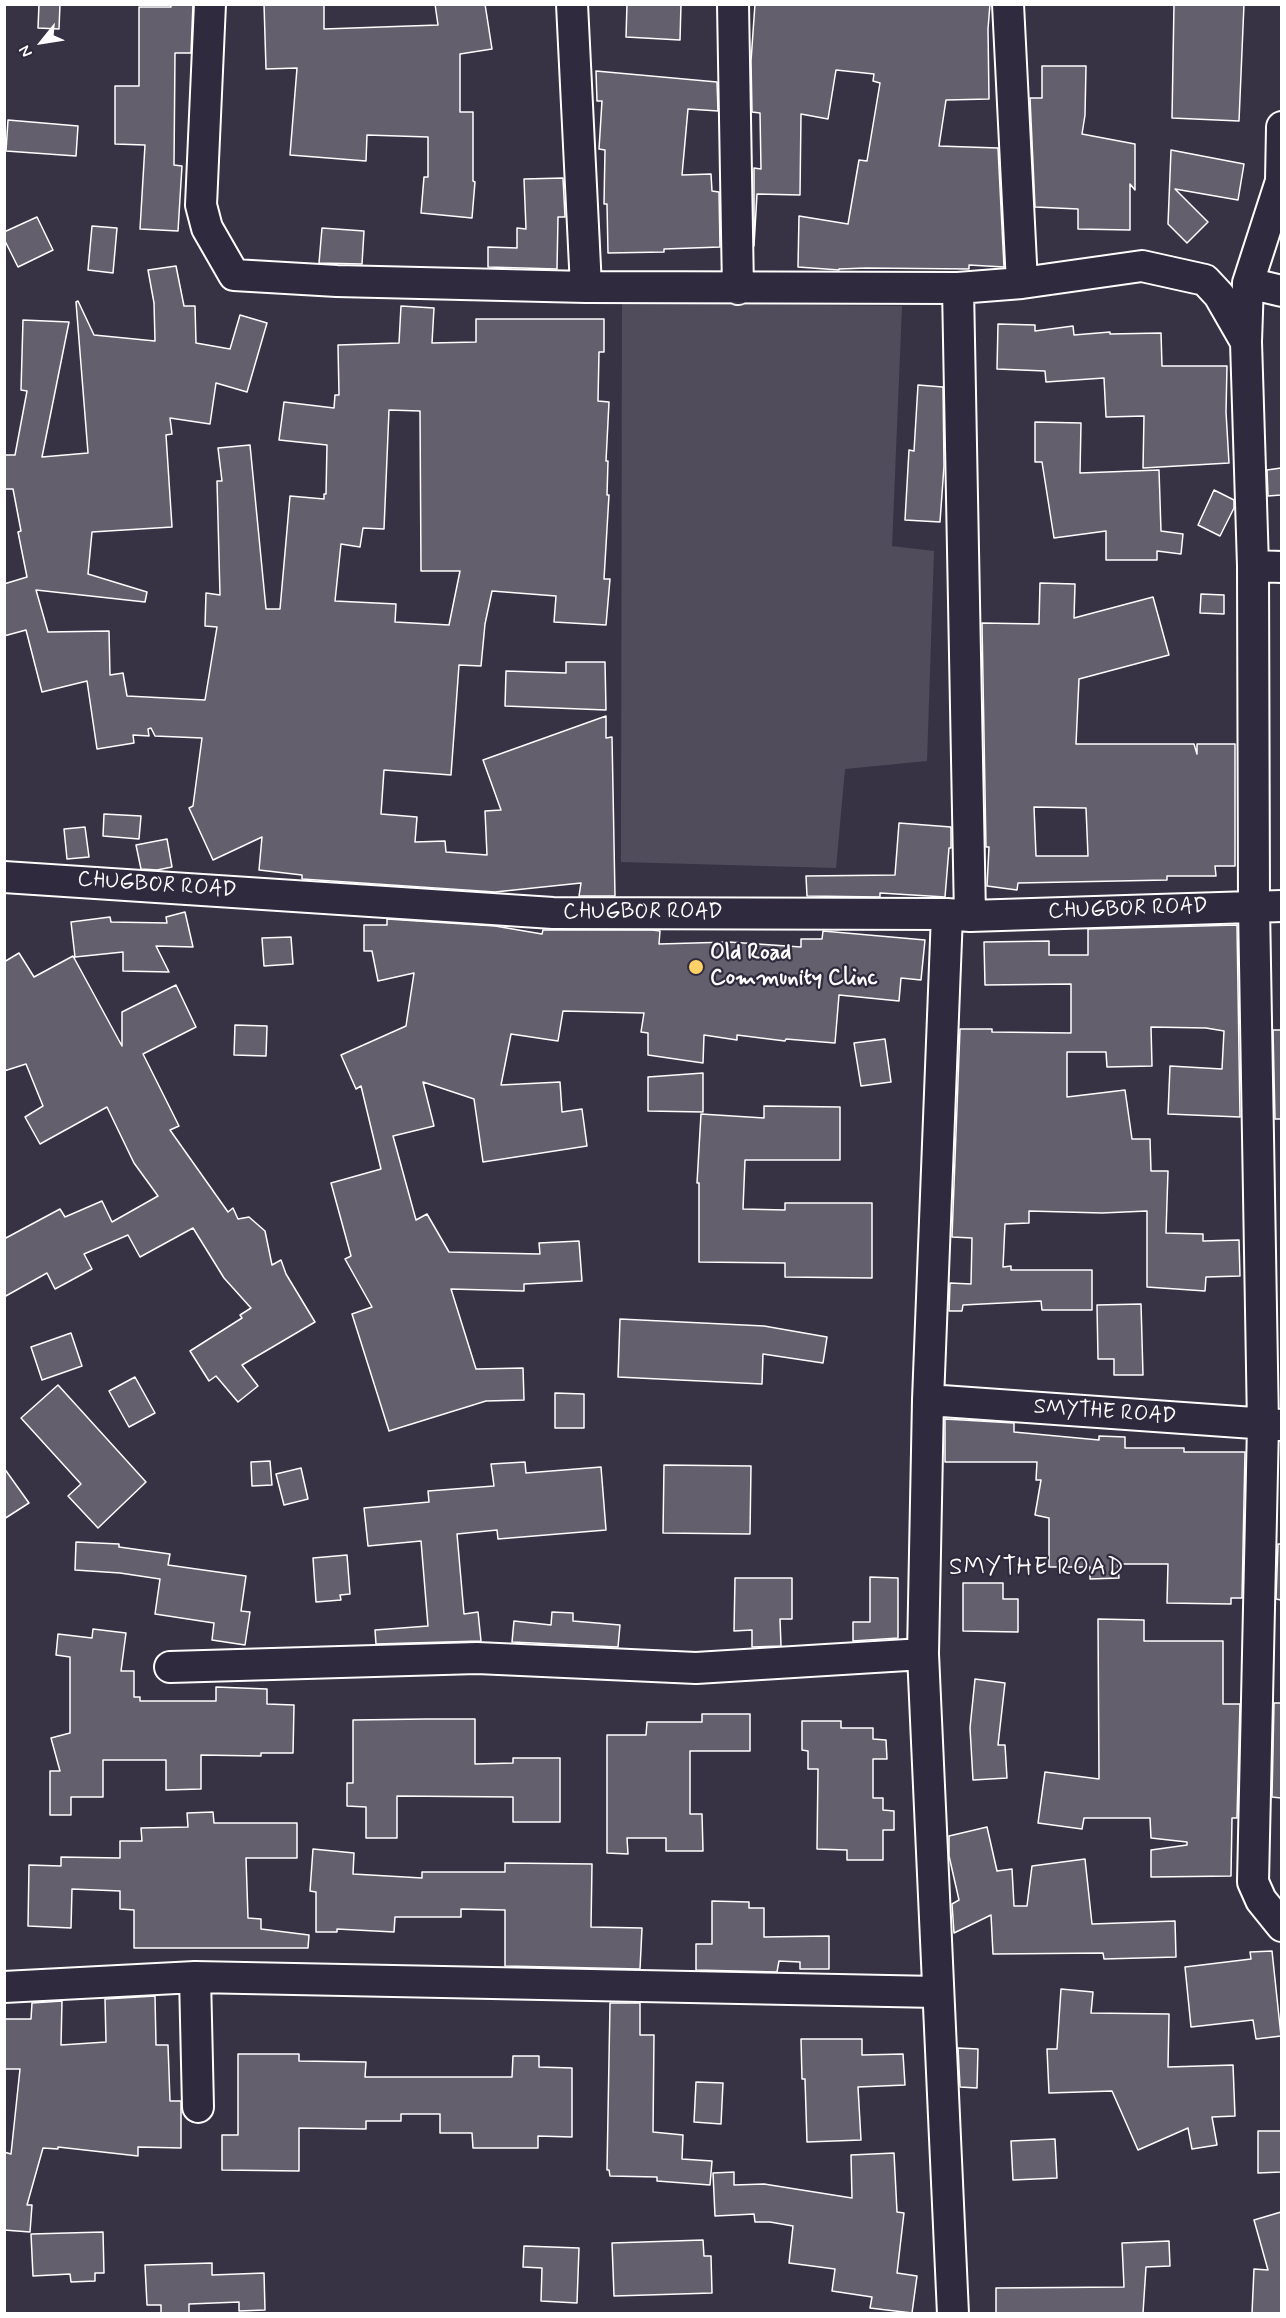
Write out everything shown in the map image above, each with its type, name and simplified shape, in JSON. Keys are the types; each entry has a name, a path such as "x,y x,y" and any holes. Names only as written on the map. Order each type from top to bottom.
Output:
{"street":[{"path":"210,4 201,205 207,228 234,275 338,281 586,287 958,288 1022,283 1142,266 1205,280 1219,295 1246,342"},
{"path":"572,4 586,287"},
{"path":"733,4 738,289"},
{"path":"1008,4 1022,283"},
{"path":"1281,126 1281,181 1248,283 1246,342 1267,566 1272,1425 1268,1817 1253,1882 1261,1900 1281,1922 1281,1926"},
{"path":"1248,283 1281,291"},
{"path":"953,2313 923,1654 928,1400 959,915 958,288"},
{"name":"CHUGBOR ROAD","path":"4,877 554,913 959,915 1268,906"},
{"name":"SMYTHE ROAD","path":"928,1400 1272,1425"},
{"path":"170,1667 477,1658 696,1668 923,1654"},
{"path":"4,1987 195,1977 937,1992"},
{"path":"195,1977 198,2107"}],"shaded area":[{"path":"622,303 902,306 892,546 934,551 927,761 845,769 836,868 621,862"}],"building":[{"path":"39,4 60,4 59,29 38,28"},
{"path":"171,4 193,4 191,53 175,53 174,165 182,166 178,231 140,229 145,145 115,144 115,86 139,86 139,7 171,7"},
{"path":"264,4 324,4 324,29 438,25 435,4 485,4 492,49 460,54 460,112 473,112 473,181 475,182 472,218 421,213 424,177 428,177 428,137 367,135 366,161 290,155 297,68 266,69"},
{"path":"627,4 681,4 680,40 626,37"},
{"path":"755,4 990,4 989,99 946,100 939,146 998,148 1004,267 969,265 969,269 839,270 798,267 799,216 848,224 859,160 867,161 880,83 873,81 874,74 836,70 828,119 801,114 800,195 757,194 754,246 754,168 761,169 760,113 752,112 751,61"},
{"path":"1174,4 1244,4 1239,121 1172,118"},
{"path":"1042,66 1086,66 1085,115 1082,134 1135,144 1135,190 1130,184 1130,230 1078,229 1078,209 1035,207 1030,98 1042,98"},
{"path":"596,71 717,82 718,111 688,109 682,175 711,174 712,191 719,192 720,247 664,249 664,252 608,253 607,204 604,204 605,150 599,149 602,101 597,101"},
{"path":"8,120 78,126 76,156 6,151"},
{"path":"1171,150 1244,164 1238,200 1175,189 1208,222 1187,243 1168,224"},
{"path":"563,178 565,217 558,217 557,269 488,267 488,247 517,248 517,228 526,229 524,179"},
{"path":"37,217 53,250 18,267 4,239 4,232"},
{"path":"92,226 117,228 113,273 88,270"},
{"path":"322,228 364,231 362,264 319,263"},
{"path":"176,266 184,306 195,306 196,343 230,349 240,315 267,323 247,392 216,383 210,424 170,418 172,434 166,435 172,527 92,532 88,574 147,592 145,602 36,590 48,632 109,631 110,675 123,673 127,696 205,700 217,627 205,626 206,593 220,595 217,481 222,481 218,448 250,445 266,609 280,609 290,496 324,499 327,445 279,440 284,402 334,408 335,395 339,395 338,345 399,343 401,306 434,308 432,343 476,342 476,319 604,319 604,352 599,352 598,401 609,402 606,461 608,461 607,495 609,495 604,579 610,579 606,625 554,622 556,596 492,591 485,624 481,666 459,665 451,775 384,770 381,814 417,817 415,842 445,841 446,852 487,855 485,811 501,810 483,760 606,716 606,738 612,737 615,896 579,896 581,883 495,892 302,879 302,875 259,870 262,837 213,860 189,808 193,806 202,738 155,736 151,728 148,729 149,736 133,735 134,743 97,749 87,681 42,692 26,630 4,636 4,584 27,577 18,532 21,531 13,489 4,489 4,455 15,455 27,391 21,390 23,320 69,322 42,457 88,453 76,302 78,301 94,335 155,341 154,303 148,270","holes":["389,410 420,411 421,571 460,571 449,625 395,622 396,604 335,601 341,544 360,547 363,528 384,529"]},
{"path":"998,324 1035,325 1035,331 1073,326 1074,335 1110,332 1110,334 1161,333 1162,366 1227,366 1226,412 1229,463 1143,468 1144,416 1106,417 1104,378 1046,382 1045,371 997,369"},
{"path":"918,385 943,387 944,466 940,522 905,520 909,450 914,451"},
{"path":"1035,422 1081,423 1080,473 1159,470 1161,531 1183,534 1181,554 1157,551 1157,560 1106,560 1106,531 1054,538 1042,462 1035,462"},
{"path":"1281,468 1281,495 1268,496 1267,470"},
{"path":"1214,490 1234,500 1234,508 1220,536 1198,525"},
{"path":"1040,583 1075,584 1074,618 1153,597 1169,655 1079,679 1076,744 1194,744 1197,754 1197,744 1235,744 1235,866 1215,866 1216,876 1167,876 1167,880 1018,883 1017,890 987,886 989,847 986,847 982,623 1039,624","holes":["1034,807 1086,808 1088,856 1036,856"]},
{"path":"1201,594 1224,595 1224,614 1200,613"},
{"path":"566,662 605,662 606,710 505,706 506,671 566,673"},
{"path":"104,814 141,816 139,839 103,836"},
{"path":"899,823 951,827 945,897 880,893 880,897 807,896 806,876 895,875"},
{"path":"85,827 89,857 67,859 64,829"},
{"path":"167,839 172,867 157,870 141,869 136,845"},
{"path":"185,912 193,947 156,946 169,972 123,971 123,952 75,957 71,922 110,917 111,922 167,923 166,917"},
{"path":"387,919 495,926 542,934 543,930 652,930 660,931 659,944 729,942 801,947 801,939 822,939 823,931 925,940 921,980 901,978 899,1001 839,995 835,1043 786,1039 785,1041 737,1035 737,1040 704,1035 703,1063 648,1055 648,1033 641,1032 644,1013 563,1011 558,1041 511,1034 501,1085 560,1082 562,1112 582,1109 587,1146 483,1162 474,1099 423,1082 434,1126 393,1136 416,1220 427,1214 449,1252 540,1254 539,1243 579,1241 582,1281 524,1284 524,1291 451,1289 476,1369 523,1368 524,1400 486,1401 389,1431 352,1314 372,1307 345,1259 351,1256 331,1183 381,1169 361,1086 356,1089 341,1055 406,1026 414,973 378,981 372,951 364,951 364,925 387,925"},
{"path":"1237,925 1240,1117 1168,1114 1170,1066 1222,1069 1224,1031 1206,1028 1151,1027 1152,1066 1107,1067 1106,1052 1067,1052 1067,1097 1125,1090 1132,1139 1150,1139 1151,1171 1168,1171 1166,1233 1203,1234 1203,1241 1239,1240 1240,1276 1206,1277 1205,1291 1147,1287 1147,1211 1102,1213 1029,1211 1029,1223 1005,1224 1003,1267 1011,1266 1011,1270 1092,1270 1092,1310 1042,1310 1041,1301 963,1305 962,1311 949,1311 950,1283 971,1284 972,1238 952,1237 960,1029 992,1029 992,1032 1071,1033 1071,984 985,985 984,942 1049,941 1049,955 1088,955 1088,929"},
{"path":"291,937 293,964 264,966 262,938"},
{"path":"19,953 34,977 73,956 122,1046 122,1012 176,985 196,1027 143,1054 179,1126 170,1130 228,1212 233,1208 238,1219 249,1217 265,1231 272,1265 281,1260 286,1274 315,1322 242,1365 258,1386 238,1402 216,1376 209,1381 190,1351 242,1318 240,1315 251,1308 224,1278 193,1228 140,1257 128,1235 84,1254 92,1269 55,1289 47,1273 4,1297 4,1239 60,1209 65,1217 102,1201 112,1222 158,1196 134,1163 107,1107 40,1144 25,1117 43,1106 26,1064 4,1071 4,962"},
{"path":"235,1025 267,1026 266,1056 234,1055"},
{"path":"1273,1030 1281,1030 1281,1119 1275,1119"},
{"path":"885,1039 891,1082 861,1086 854,1043"},
{"path":"703,1073 703,1112 648,1111 648,1077"},
{"path":"764,1106 840,1107 840,1160 745,1160 743,1209 785,1210 785,1203 872,1203 872,1278 785,1277 785,1263 699,1262 699,1183 697,1183 701,1114 764,1118"},
{"path":"1141,1304 1143,1375 1114,1375 1114,1359 1098,1359 1097,1305"},
{"path":"620,1319 764,1326 827,1337 823,1363 763,1354 762,1384 618,1377"},
{"path":"71,1333 82,1366 42,1380 31,1347"},
{"path":"135,1377 155,1413 129,1427 109,1391"},
{"path":"58,1385 146,1482 98,1528 68,1496 81,1484 21,1418"},
{"path":"555,1393 584,1394 584,1428 555,1428"},
{"path":"945,1419 1014,1423 1014,1432 1099,1440 1099,1436 1125,1437 1125,1448 1184,1448 1184,1452 1245,1452 1242,1598 1231,1598 1231,1604 1167,1603 1168,1564 1118,1564 1119,1578 1090,1579 1090,1567 1049,1567 1049,1518 1035,1515 1041,1480 1036,1480 1037,1462 945,1462"},
{"path":"270,1461 272,1485 252,1486 251,1462"},
{"path":"525,1462 526,1473 601,1467 606,1530 498,1539 497,1530 457,1534 464,1614 478,1612 481,1641 376,1644 375,1630 428,1626 421,1541 368,1546 364,1508 429,1502 428,1491 494,1486 491,1464"},
{"path":"664,1465 751,1466 750,1534 663,1533"},
{"path":"4,1468 29,1503 4,1519"},
{"path":"301,1468 308,1499 284,1505 276,1474"},
{"path":"76,1542 119,1544 119,1547 170,1554 168,1565 246,1576 241,1611 250,1612 245,1645 212,1640 214,1623 155,1614 160,1579 75,1570"},
{"path":"1278,1544 1281,1544 1281,1600 1276,1599"},
{"path":"347,1555 350,1594 340,1595 341,1600 316,1602 313,1558"},
{"path":"870,1577 898,1578 898,1638 853,1641 853,1622 870,1622"},
{"path":"735,1578 792,1578 792,1619 780,1619 781,1646 752,1647 752,1630 734,1631"},
{"path":"963,1583 1003,1583 1003,1599 1018,1599 1018,1632 963,1631"},
{"path":"552,1612 573,1613 573,1621 620,1625 618,1647 512,1642 514,1621 551,1625"},
{"path":"1098,1619 1144,1620 1144,1641 1223,1641 1223,1704 1240,1704 1237,1818 1232,1818 1231,1876 1151,1877 1151,1850 1187,1845 1187,1842 1151,1838 1150,1818 1084,1818 1082,1829 1038,1823 1045,1772 1099,1779"},
{"path":"93,1629 126,1633 121,1671 134,1671 134,1697 140,1697 140,1701 216,1701 216,1687 267,1689 267,1704 294,1705 293,1753 261,1753 261,1756 201,1755 201,1789 166,1790 166,1760 103,1760 103,1797 71,1797 71,1815 50,1815 50,1771 60,1771 51,1738 70,1733 70,1657 56,1655 58,1634 92,1638"},
{"path":"975,1679 1005,1683 998,1745 1005,1745 1007,1778 973,1780 970,1728"},
{"path":"1274,1703 1281,1703 1281,1798 1272,1797"},
{"path":"702,1714 750,1714 750,1751 690,1751 690,1814 702,1814 703,1851 666,1851 666,1838 627,1838 628,1854 607,1853 607,1735 646,1735 647,1722 702,1722"},
{"path":"475,1719 475,1764 513,1763 513,1758 560,1758 560,1822 513,1822 513,1797 397,1796 397,1838 366,1838 366,1807 347,1806 347,1783 353,1783 353,1720"},
{"path":"802,1721 841,1721 841,1728 873,1728 873,1739 886,1740 887,1759 873,1759 873,1798 883,1798 883,1810 894,1811 894,1830 883,1830 883,1860 847,1860 847,1850 817,1849 818,1769 808,1769 808,1751 802,1750"},
{"path":"213,1812 214,1823 297,1823 297,1858 246,1858 248,1918 261,1919 261,1929 309,1935 308,1948 134,1948 134,1910 120,1909 120,1891 72,1889 71,1928 28,1926 29,1865 61,1866 61,1857 120,1858 120,1841 142,1841 141,1828 188,1827 187,1813"},
{"path":"987,1827 997,1871 1012,1869 1014,1906 1027,1906 1032,1866 1085,1859 1092,1924 1175,1921 1176,1957 1104,1959 1103,1953 993,1954 991,1915 954,1933 952,1904 959,1900 949,1856 949,1836"},
{"path":"313,1849 354,1853 353,1874 422,1878 422,1872 505,1872 505,1863 592,1864 591,1927 642,1928 640,1969 505,1966 505,1910 461,1909 461,1917 395,1917 394,1932 337,1929 337,1932 316,1932 316,1892 310,1891"},
{"path":"712,1901 749,1902 749,1908 764,1908 764,1937 829,1936 829,1969 800,1969 800,1962 779,1961 777,1972 696,1970 696,1944 712,1944"},
{"path":"1272,1951 1281,2036 1256,2039 1253,2020 1191,2027 1185,1967 1251,1959 1250,1952"},
{"path":"1061,1989 1093,1992 1091,2013 1169,2014 1168,2067 1233,2065 1235,2116 1212,2117 1217,2145 1192,2149 1188,2128 1138,2150 1112,2091 1049,2093 1047,2049 1057,2049"},
{"path":"155,1996 156,2045 168,2045 170,2101 181,2101 181,2148 138,2147 138,2156 58,2147 58,2149 43,2148 27,2205 32,2205 30,2232 4,2230 4,2152 11,2154 20,2069 4,2069 4,2019 31,2019 32,2003 62,2001 61,2045 106,2042 105,1999"},
{"path":"610,2003 640,2003 640,2035 654,2035 653,2132 683,2135 682,2159 712,2161 710,2185 657,2181 657,2177 610,2176 607,2170"},
{"path":"801,2039 862,2039 862,2055 903,2054 905,2085 858,2087 861,2140 807,2142"},
{"path":"958,2048 978,2049 977,2088 960,2087"},
{"path":"238,2054 299,2054 299,2061 366,2062 365,2077 512,2077 513,2056 539,2056 539,2067 572,2068 572,2137 538,2136 538,2148 473,2148 472,2133 440,2133 440,2114 401,2114 401,2121 366,2121 366,2129 299,2128 299,2171 222,2170 222,2135 238,2135"},
{"path":"696,2082 723,2083 721,2124 694,2122"},
{"path":"1258,2131 1281,2131 1281,2172 1258,2173"},
{"path":"1055,2139 1057,2178 1013,2180 1011,2141"},
{"path":"894,2153 897,2212 904,2213 897,2273 917,2276 912,2313 870,2308 872,2297 832,2291 835,2269 789,2263 793,2226 755,2222 754,2214 715,2216 713,2173 734,2172 734,2185 764,2184 852,2198 851,2155"},
{"path":"1281,2212 1281,2313 1252,2313 1254,2269 1268,2270 1254,2220"},
{"path":"103,2232 104,2273 95,2273 95,2281 71,2282 70,2274 33,2276 31,2234"},
{"path":"703,2240 704,2256 711,2256 712,2293 614,2296 612,2243"},
{"path":"1169,2241 1170,2266 1146,2267 1143,2313 996,2313 996,2288 1124,2287 1122,2243"},
{"path":"524,2246 579,2248 577,2303 541,2301 542,2268 523,2267"},
{"path":"212,2263 212,2275 264,2273 265,2310 239,2311 239,2302 189,2304 189,2313 161,2313 161,2305 147,2305 145,2265"}],"place":[{"name":"Old Road Community Clinc","path":"696,967"}],"district":[{"name":"SMYTHE ROAD","path":"1037,1569"}]}
